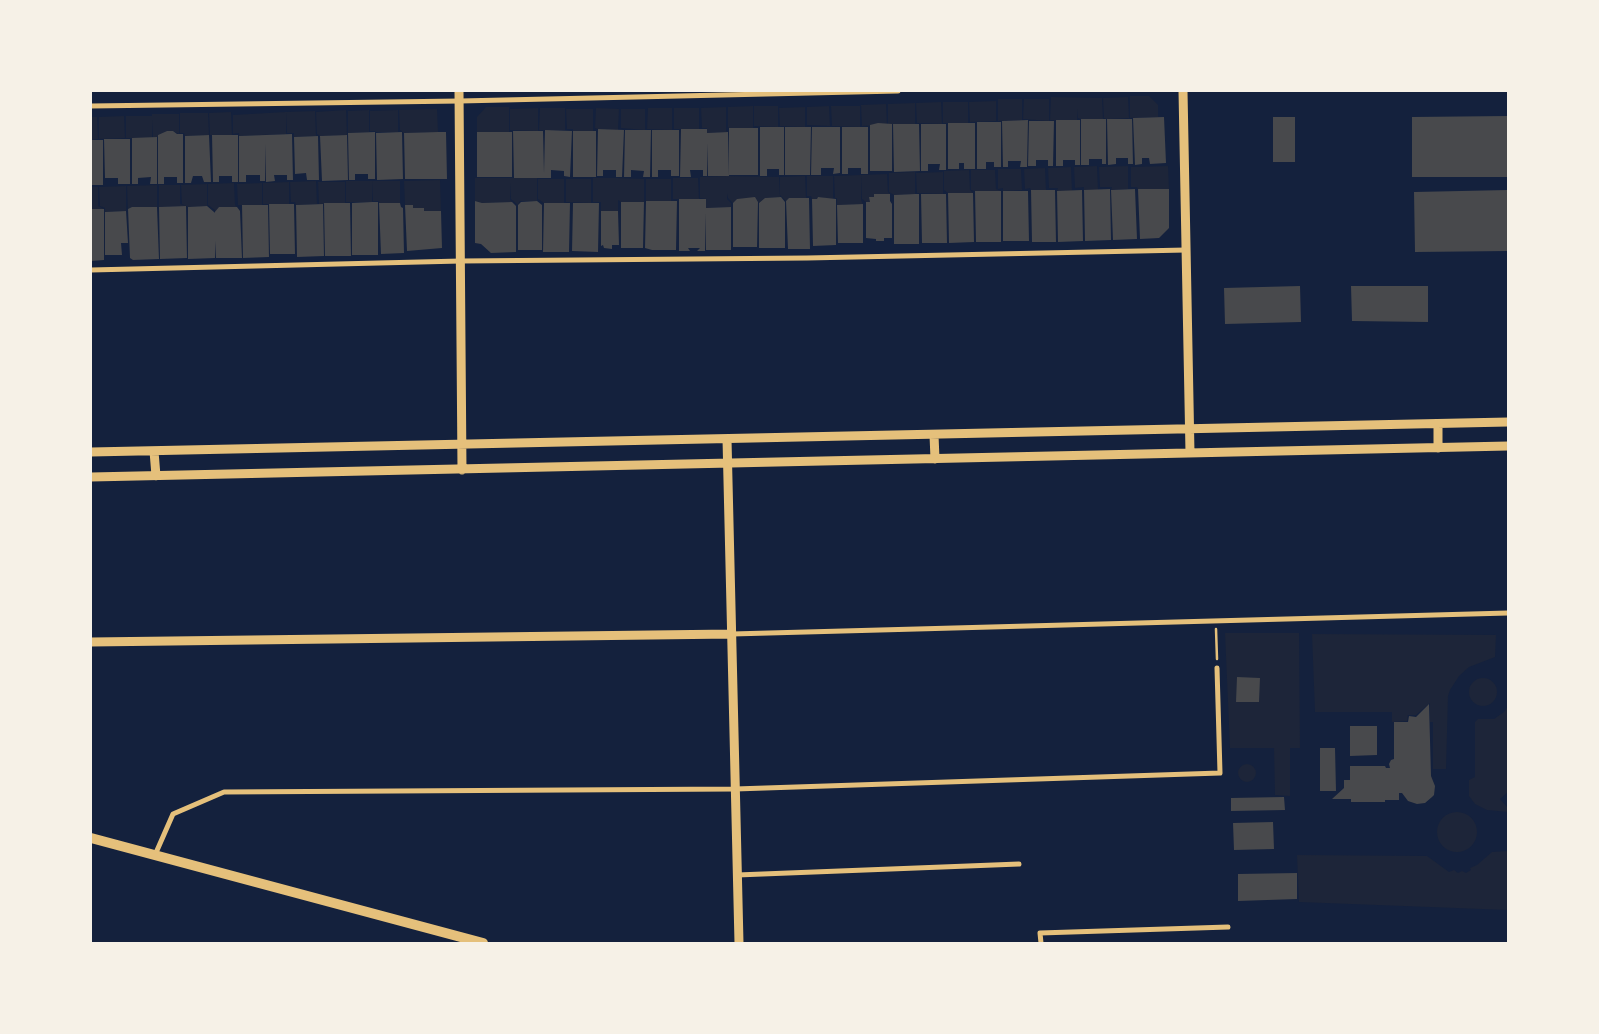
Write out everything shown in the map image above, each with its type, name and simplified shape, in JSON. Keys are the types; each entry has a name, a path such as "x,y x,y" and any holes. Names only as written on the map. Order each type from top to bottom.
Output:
{"main road":[{"path":"91,838 483,943"}],"street":[{"path":"459,91 462,261 462,470"},
{"path":"91,106 460,101 898,91"},
{"path":"1184,91 1190,453"},
{"path":"91,270 462,261 817,258 1186,250"},
{"path":"91,452 1508,422"},
{"path":"1438,424 1438,448"},
{"path":"934,435 935,459"},
{"path":"728,439 739,943"},
{"path":"91,477 1508,446"},
{"path":"154,451 156,476"},
{"path":"91,642 732,634 1508,613"},
{"path":"155,855 174,814 224,792 736,790 1220,773 1217,668"},
{"path":"738,875 1020,864"},
{"path":"1040,943 1040,933 1228,927"}],"path":[{"path":"1215,621 1217,668"}],"shaded area":[{"path":"1130,96 1149,96 1158,105 1158,117 1130,118"},
{"path":"1051,97 1102,98 1103,119 1078,118 1078,109 1077,121 1050,120"},
{"path":"1128,97 1129,118 1104,118 1103,98"},
{"path":"998,99 1022,99 1022,120 998,121"},
{"path":"1024,99 1049,99 1049,121 1023,119"},
{"path":"996,101 996,121 970,122 969,102"},
{"path":"941,102 942,124 917,123 916,103"},
{"path":"943,102 968,102 968,123 943,123"},
{"path":"915,103 915,124 888,124 888,104"},
{"path":"886,104 887,125 862,126 861,105"},
{"path":"753,106 753,128 728,127 728,107"},
{"path":"754,106 778,106 778,127 754,126"},
{"path":"829,106 830,126 807,125 807,107"},
{"path":"831,106 860,106 860,127 832,126"},
{"path":"486,107 509,107 509,132 477,132 477,117"},
{"path":"726,107 726,131 728,132 707,133 707,128 702,128 701,108"},
{"path":"805,107 805,127 780,126 779,108"},
{"path":"538,108 538,131 510,130 510,109"},
{"path":"540,108 565,108 565,130 539,130"},
{"path":"596,108 619,109 618,130 595,128"},
{"path":"648,108 672,108 672,130 647,129"},
{"path":"674,108 699,108 699,129 674,129"},
{"path":"437,109 438,132 404,133 400,130 399,110"},
{"path":"566,109 593,109 593,131 573,131 573,129 567,129"},
{"path":"621,109 645,109 645,130 621,128"},
{"path":"346,110 347,135 320,136 317,134 316,112"},
{"path":"369,110 369,132 348,133 348,111"},
{"path":"398,110 398,132 370,131 370,111"},
{"path":"315,111 316,136 294,137 294,133 287,133 286,112"},
{"path":"231,112 232,135 210,135 209,113"},
{"path":"286,112 286,134 239,136 239,133 233,134 233,115"},
{"path":"180,113 208,113 209,135 185,136 184,133 180,133"},
{"path":"152,114 179,114 179,134 167,131 158,135 158,137 153,137 152,120 152,138 126,138 126,116 152,116"},
{"path":"124,116 125,138 99,139 99,117"},
{"path":"91,117 97,117 98,139 91,140"},
{"path":"1097,166 1098,190 1084,190 1084,187 1075,188 1074,167"},
{"path":"1128,166 1128,189 1111,190 1112,187 1100,187 1099,167"},
{"path":"1168,166 1169,189 1138,189 1137,187 1131,187 1131,167"},
{"path":"1071,167 1072,191 1057,191 1058,188 1049,188 1048,168"},
{"path":"1045,168 1046,190 1025,189 1024,169"},
{"path":"998,169 1021,169 1022,190 1003,191 1003,188 998,189"},
{"path":"969,170 970,190 973,193 948,193 944,190 944,171"},
{"path":"971,170 995,170 996,189 1001,191 971,190"},
{"path":"915,172 915,194 894,195 889,192 889,173"},
{"path":"943,172 943,194 917,193 916,173"},
{"path":"887,174 888,192 890,194 874,194 874,197 870,197 870,202 862,199 861,175"},
{"path":"861,175 861,200 863,204 837,205 834,176"},
{"path":"805,176 806,198 789,198 786,201 780,195 780,177"},
{"path":"807,176 833,176 833,199 818,197 817,199 812,199 811,196 807,196"},
{"path":"700,177 779,177 780,197 765,198 759,203 754,196 754,198 737,199 733,203 728,198 727,193 727,199 731,203 731,207 706,208 706,199 700,198"},
{"path":"475,178 537,178 537,201 520,201 518,205 511,199 510,183 510,200 512,202 482,203 475,201"},
{"path":"593,178 644,179 644,202 621,202 618,200 618,211 601,211 601,202 593,202"},
{"path":"673,178 698,178 699,199 673,199"},
{"path":"538,179 564,179 564,203 544,203 538,199"},
{"path":"566,179 591,179 591,203 566,202"},
{"path":"646,179 671,179 671,201 646,201"},
{"path":"440,180 441,211 424,211 413,208 413,205 405,205 404,181"},
{"path":"316,181 317,204 296,205 295,202 291,202 290,182"},
{"path":"346,181 372,181 372,202 346,202"},
{"path":"372,181 400,181 400,203 379,203 379,201 373,201"},
{"path":"289,182 289,204 263,204 263,183"},
{"path":"318,182 345,182 345,203 319,204"},
{"path":"234,183 235,205 237,207 219,207 215,213 215,210 208,205 208,184"},
{"path":"262,183 262,205 238,205 237,184"},
{"path":"207,184 207,206 188,207 182,204 181,185"},
{"path":"157,185 157,207 132,207 128,209 127,186"},
{"path":"159,185 180,185 180,204 186,206 159,207"},
{"path":"126,186 126,211 105,212 105,208 100,206 99,187"},
{"path":"91,187 98,187 98,206 104,209 91,209"},
{"path":"1225,633 1299,633 1300,748 1290,748 1290,796 1275,795 1274,748 1230,748"},
{"path":"1312,634 1496,635 1495,657 1469,667 1459,676 1450,690 1448,696 1446,769 1433,769 1433,722 1430,722 1430,703 1416,715 1408,715 1407,721 1392,722 1392,712 1315,712"},
{"path":"1483,678 1493,682 1497,692 1493,702 1483,706 1473,702 1469,692 1473,682"},
{"path":"1508,706 1508,792 1500,799 1508,808 1508,812 1487,810 1475,804 1469,796 1469,780 1475,777 1475,722 1478,719 1494,719 1504,712"},
{"path":"1247,764 1253,767 1256,773 1253,779 1247,782 1241,779 1238,773 1241,767"},
{"path":"1461,812 1468,815 1474,821 1477,832 1476,840 1468,849 1461,852 1453,852 1446,849 1438,840 1437,828 1440,821 1449,813"},
{"path":"1508,851 1508,910 1299,902 1297,855 1427,856 1449,872 1454,870 1458,873 1462,871 1466,873 1492,852"}],"building":[{"path":"1508,116 1508,177 1412,177 1412,117"},
{"path":"1164,117 1166,163 1150,164 1149,158 1142,158 1142,164 1135,165 1133,118"},
{"path":"1273,117 1295,117 1295,162 1273,162"},
{"path":"1081,119 1106,119 1106,164 1102,164 1102,159 1089,159 1089,165 1081,165"},
{"path":"1107,119 1132,119 1133,164 1128,164 1128,158 1116,158 1116,164 1108,165"},
{"path":"1028,120 1027,167 1020,167 1021,161 1008,161 1008,167 1003,167 1002,121"},
{"path":"1056,120 1080,120 1080,165 1075,165 1075,160 1063,160 1063,166 1056,166"},
{"path":"1029,121 1054,121 1053,166 1048,166 1048,160 1036,160 1036,166 1028,166"},
{"path":"977,122 1001,122 1001,167 994,167 994,162 986,162 986,169 977,169"},
{"path":"878,123 892,124 892,171 870,171 870,125"},
{"path":"948,123 975,123 975,169 964,169 964,163 959,163 959,169 948,169"},
{"path":"893,124 919,124 920,171 894,172"},
{"path":"921,124 946,124 946,170 939,170 940,164 928,164 928,171 921,171"},
{"path":"760,127 784,127 784,175 779,175 779,169 767,169 767,176 760,176"},
{"path":"785,127 811,127 810,175 785,175"},
{"path":"812,127 840,127 840,173 833,174 834,168 821,168 821,175 811,175"},
{"path":"842,127 868,127 868,174 861,174 861,168 848,168 848,174 842,174"},
{"path":"729,128 758,128 758,175 729,175"},
{"path":"598,129 624,130 622,177 616,177 616,170 603,170 603,176 597,176"},
{"path":"681,129 707,129 707,133 728,132 729,176 708,176 707,143 707,176 703,176 703,170 690,170 691,177 680,177"},
{"path":"545,130 572,131 570,177 564,176 564,171 551,170 551,178 514,178 513,131 543,131 544,173"},
{"path":"625,130 651,130 650,177 643,177 644,171 631,170 631,177 624,177"},
{"path":"652,130 679,130 679,176 671,176 671,170 658,170 658,177 652,177"},
{"path":"167,131 183,134 183,183 177,183 177,177 164,177 164,184 158,184 158,135"},
{"path":"573,131 596,131 596,177 573,177"},
{"path":"375,132 375,179 368,179 368,174 355,174 355,180 349,180 348,133"},
{"path":"402,132 403,179 377,180 376,133"},
{"path":"446,132 447,179 405,179 404,133"},
{"path":"477,132 512,132 512,177 477,177"},
{"path":"292,134 293,180 287,180 287,175 274,175 275,181 266,182 265,144 265,181 260,181 260,175 246,175 246,182 239,182 239,136"},
{"path":"209,135 211,182 204,182 202,176 193,176 191,183 185,183 185,136"},
{"path":"212,135 238,135 238,182 232,182 232,176 219,176 219,182 213,182"},
{"path":"347,135 348,180 322,181 320,136"},
{"path":"318,136 319,180 307,180 306,173 295,174 294,137"},
{"path":"157,137 157,184 150,184 151,177 138,178 138,184 132,184 132,138"},
{"path":"104,139 130,139 130,184 118,184 118,178 105,178"},
{"path":"91,140 103,140 103,185 91,185"},
{"path":"1110,189 1111,240 1085,241 1084,190"},
{"path":"1135,189 1137,239 1113,240 1111,190"},
{"path":"1138,189 1169,189 1169,228 1159,238 1140,239"},
{"path":"1031,190 1055,190 1056,242 1032,242"},
{"path":"1082,190 1083,241 1058,242 1057,191"},
{"path":"1508,190 1508,251 1415,252 1414,192"},
{"path":"975,191 1001,191 1001,242 976,242"},
{"path":"1003,191 1028,191 1029,241 1003,241"},
{"path":"948,193 973,193 974,242 949,243"},
{"path":"874,194 890,194 892,204 892,238 884,238 884,241 866,238 866,202 870,202 869,197 874,197"},
{"path":"919,194 919,244 894,244 894,195"},
{"path":"921,194 946,194 947,243 922,243"},
{"path":"755,197 758,202 757,247 733,247 733,203 737,199"},
{"path":"781,197 785,202 785,248 759,248 759,203 765,198"},
{"path":"818,197 836,199 836,245 813,246 812,199 817,199"},
{"path":"789,198 809,198 810,249 788,249 786,201"},
{"path":"679,199 706,199 706,208 731,207 731,250 706,250 706,213 705,251 697,251 700,248 688,248 690,251 679,251"},
{"path":"475,201 482,203 512,202 516,206 516,252 491,253 481,244 475,243"},
{"path":"537,201 542,205 542,250 518,250 518,205 521,202"},
{"path":"646,201 677,201 676,250 652,250 645,248"},
{"path":"378,202 378,255 352,255 352,203"},
{"path":"621,202 644,202 643,248 621,248"},
{"path":"324,203 350,203 351,256 325,256"},
{"path":"379,203 400,203 403,208 404,253 381,254"},
{"path":"544,203 570,203 569,252 543,252"},
{"path":"573,203 599,203 598,252 572,251"},
{"path":"269,204 294,204 295,254 270,254"},
{"path":"323,204 324,256 297,257 296,205"},
{"path":"863,204 863,243 838,243 837,205"},
{"path":"242,205 268,205 269,257 243,258"},
{"path":"405,205 413,205 413,208 424,208 424,211 441,211 442,248 407,251"},
{"path":"186,206 187,258 160,259 159,207"},
{"path":"207,206 214,213 219,207 237,207 240,211 242,258 216,258 216,241 215,258 188,259 188,207"},
{"path":"132,207 157,207 159,259 133,260 130,258 128,209"},
{"path":"91,209 104,209 104,260 91,261"},
{"path":"126,211 128,243 121,243 122,255 105,255 105,212"},
{"path":"601,211 618,211 619,245 612,245 612,249 601,246"},
{"path":"1300,286 1301,322 1225,324 1224,288"},
{"path":"1351,286 1428,286 1428,322 1352,321"},
{"path":"1237,677 1260,678 1259,702 1236,702"},
{"path":"1429,704 1431,776 1435,786 1432,797 1425,803 1417,804 1408,801 1402,793 1399,793 1399,800 1385,800 1385,802 1351,802 1351,799 1332,799 1344,788 1344,780 1350,780 1350,766 1385,766 1390,768 1389,764 1394,759 1394,722 1408,722 1409,716 1416,717"},
{"path":"1350,726 1377,726 1377,755 1350,756"},
{"path":"1320,748 1335,748 1336,791 1320,791"},
{"path":"1284,797 1285,810 1231,811 1231,798"},
{"path":"1273,822 1274,849 1234,850 1233,823"},
{"path":"1297,873 1297,899 1238,901 1238,874"}]}
